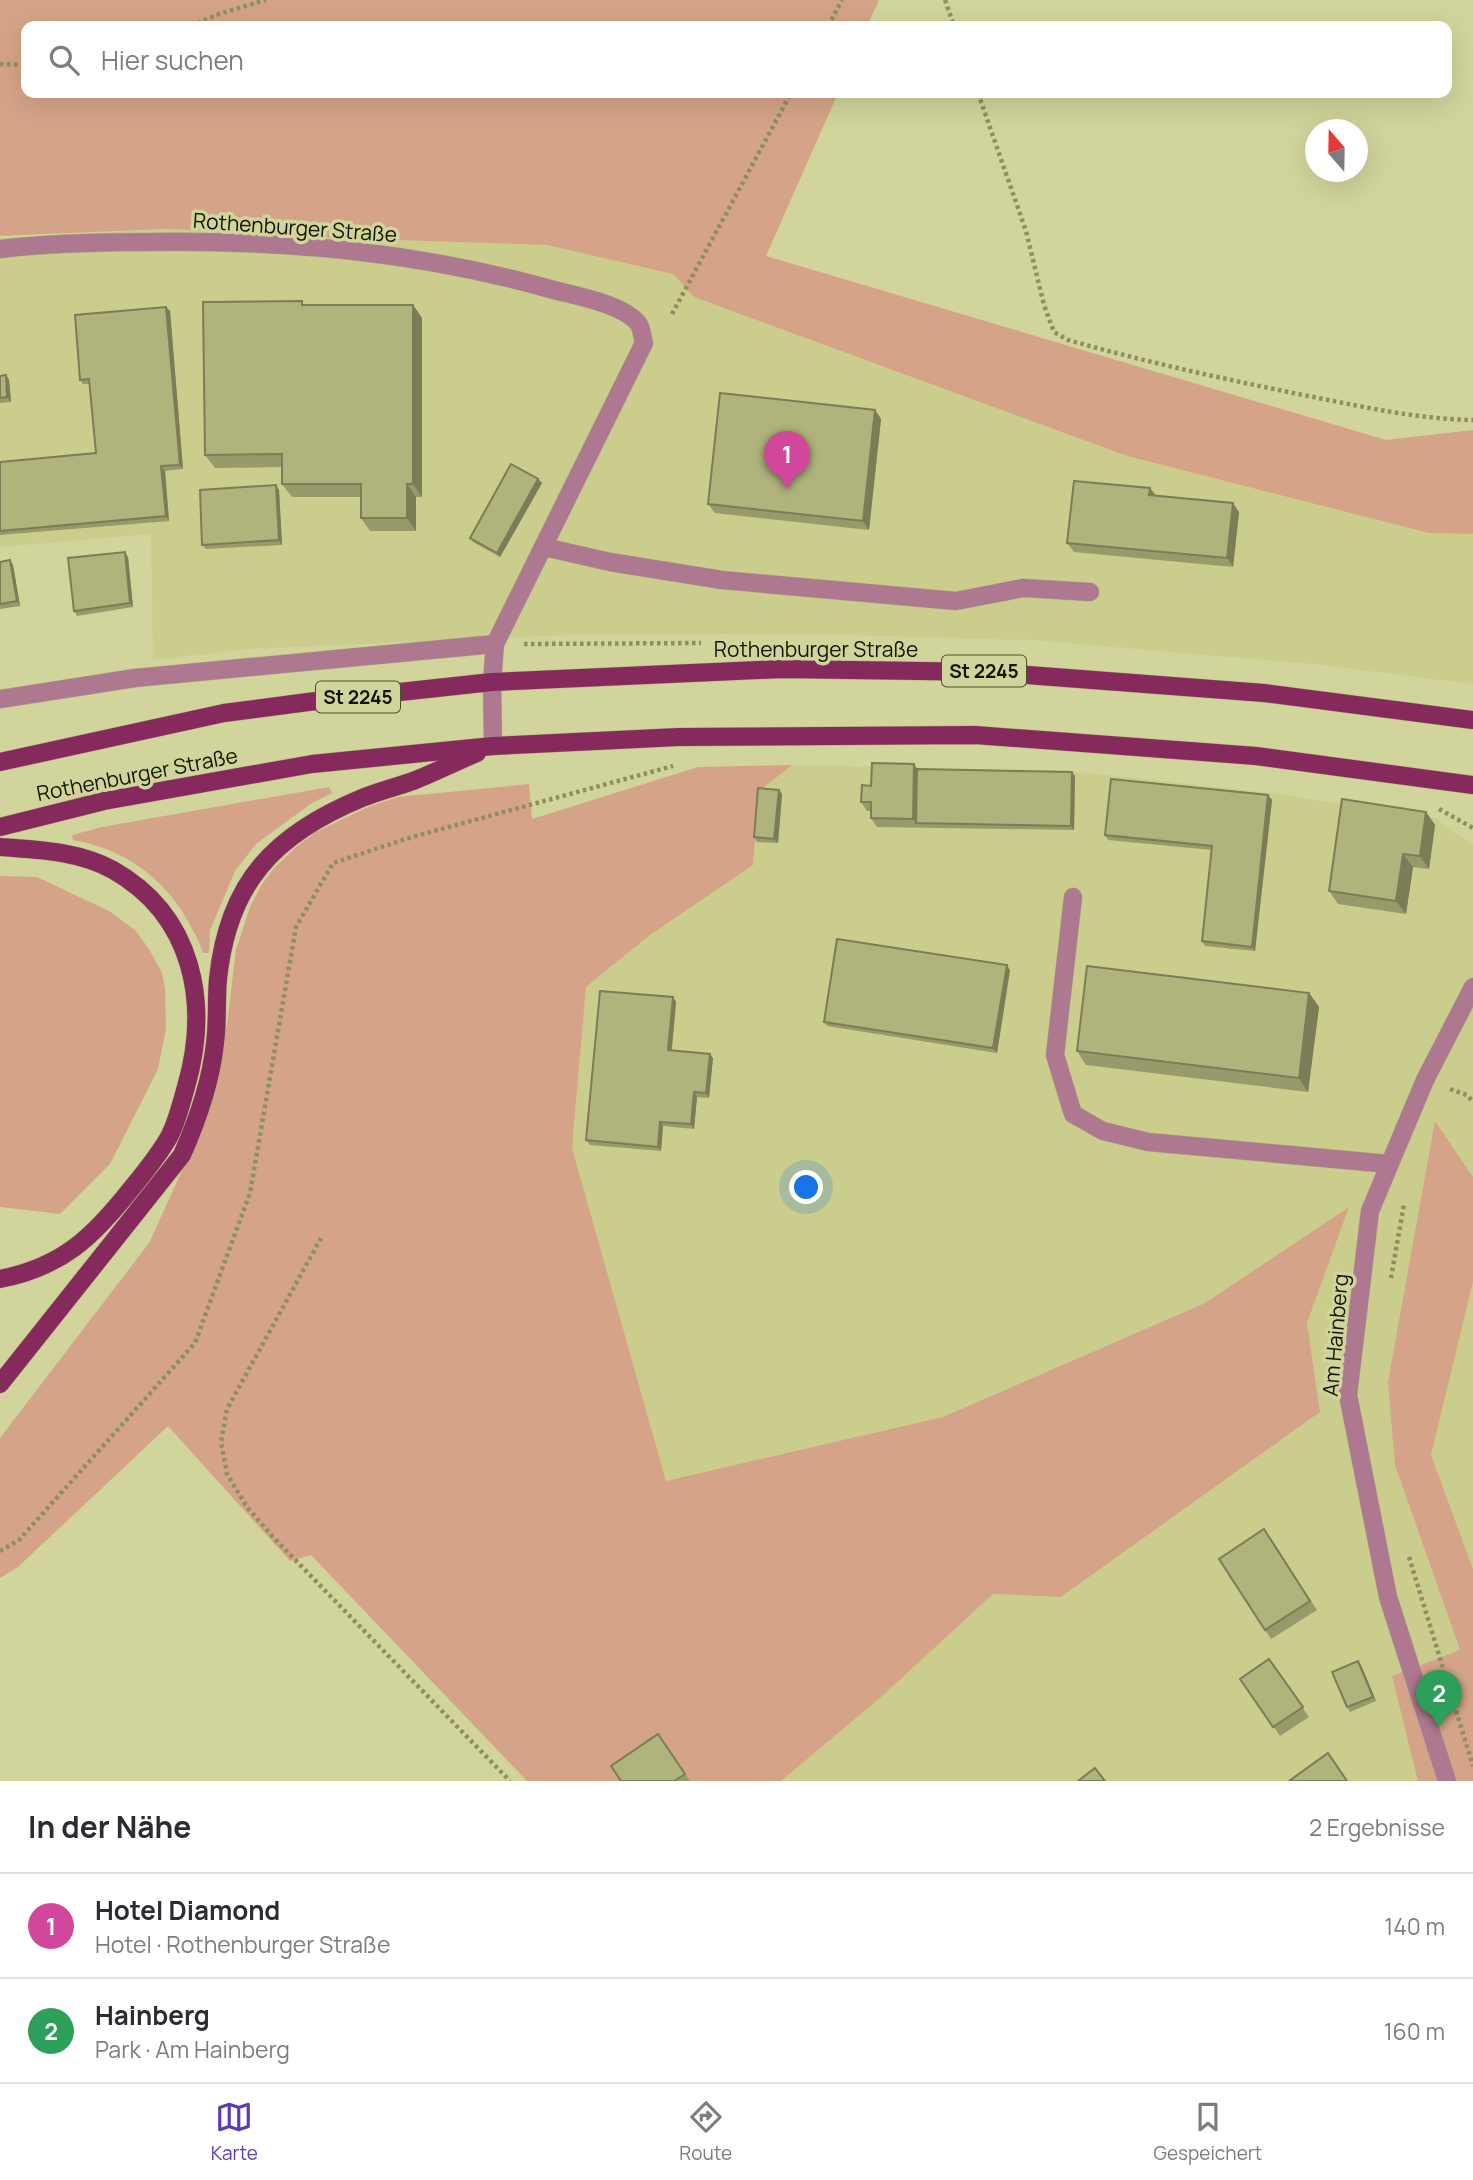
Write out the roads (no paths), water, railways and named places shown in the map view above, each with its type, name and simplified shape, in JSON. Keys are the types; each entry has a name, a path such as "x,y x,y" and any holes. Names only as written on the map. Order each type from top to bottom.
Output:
{"main road":[{"name":"Rothenburger Straße","path":"0,762 224,713 492,682 782,668 988,671 1264,693 1473,720"},
{"name":"Rothenburger Straße","path":"0,827 104,801 312,764 493,746 680,737 975,735 1256,756 1473,785"},
{"path":"0,1384 182,1155 206,1091 215,1044 218,978 224,943 233,913 248,881 268,855 295,833 326,814 364,797 414,781 493,746"},
{"path":"0,847 47,850 82,857 113,871 138,889 162,910 181,939 196,998 192,1067 170,1136 150,1166 104,1223 74,1249 44,1266 19,1276 0,1279"}],"street":[{"name":"Rothenburger Straße","path":"0,249 111,242 208,241 352,249 500,275 623,310 639,324 644,343 495,644 492,682 493,746"},
{"path":"544,547 610,562 722,580 929,599 956,601 1023,588 1090,592"},
{"path":"0,699 135,678 495,644"},
{"path":"1073,897 1055,1055 1073,1114 1103,1131 1147,1142 1389,1164"},
{"name":"Am Hainberg","path":"1447,1781 1388,1597 1348,1395 1370,1211 1425,1080 1473,987"}],"place":[{"name":"Hotel Diamond","path":"787,489"},
{"name":"Hainberg","path":"1439,1728"}]}
